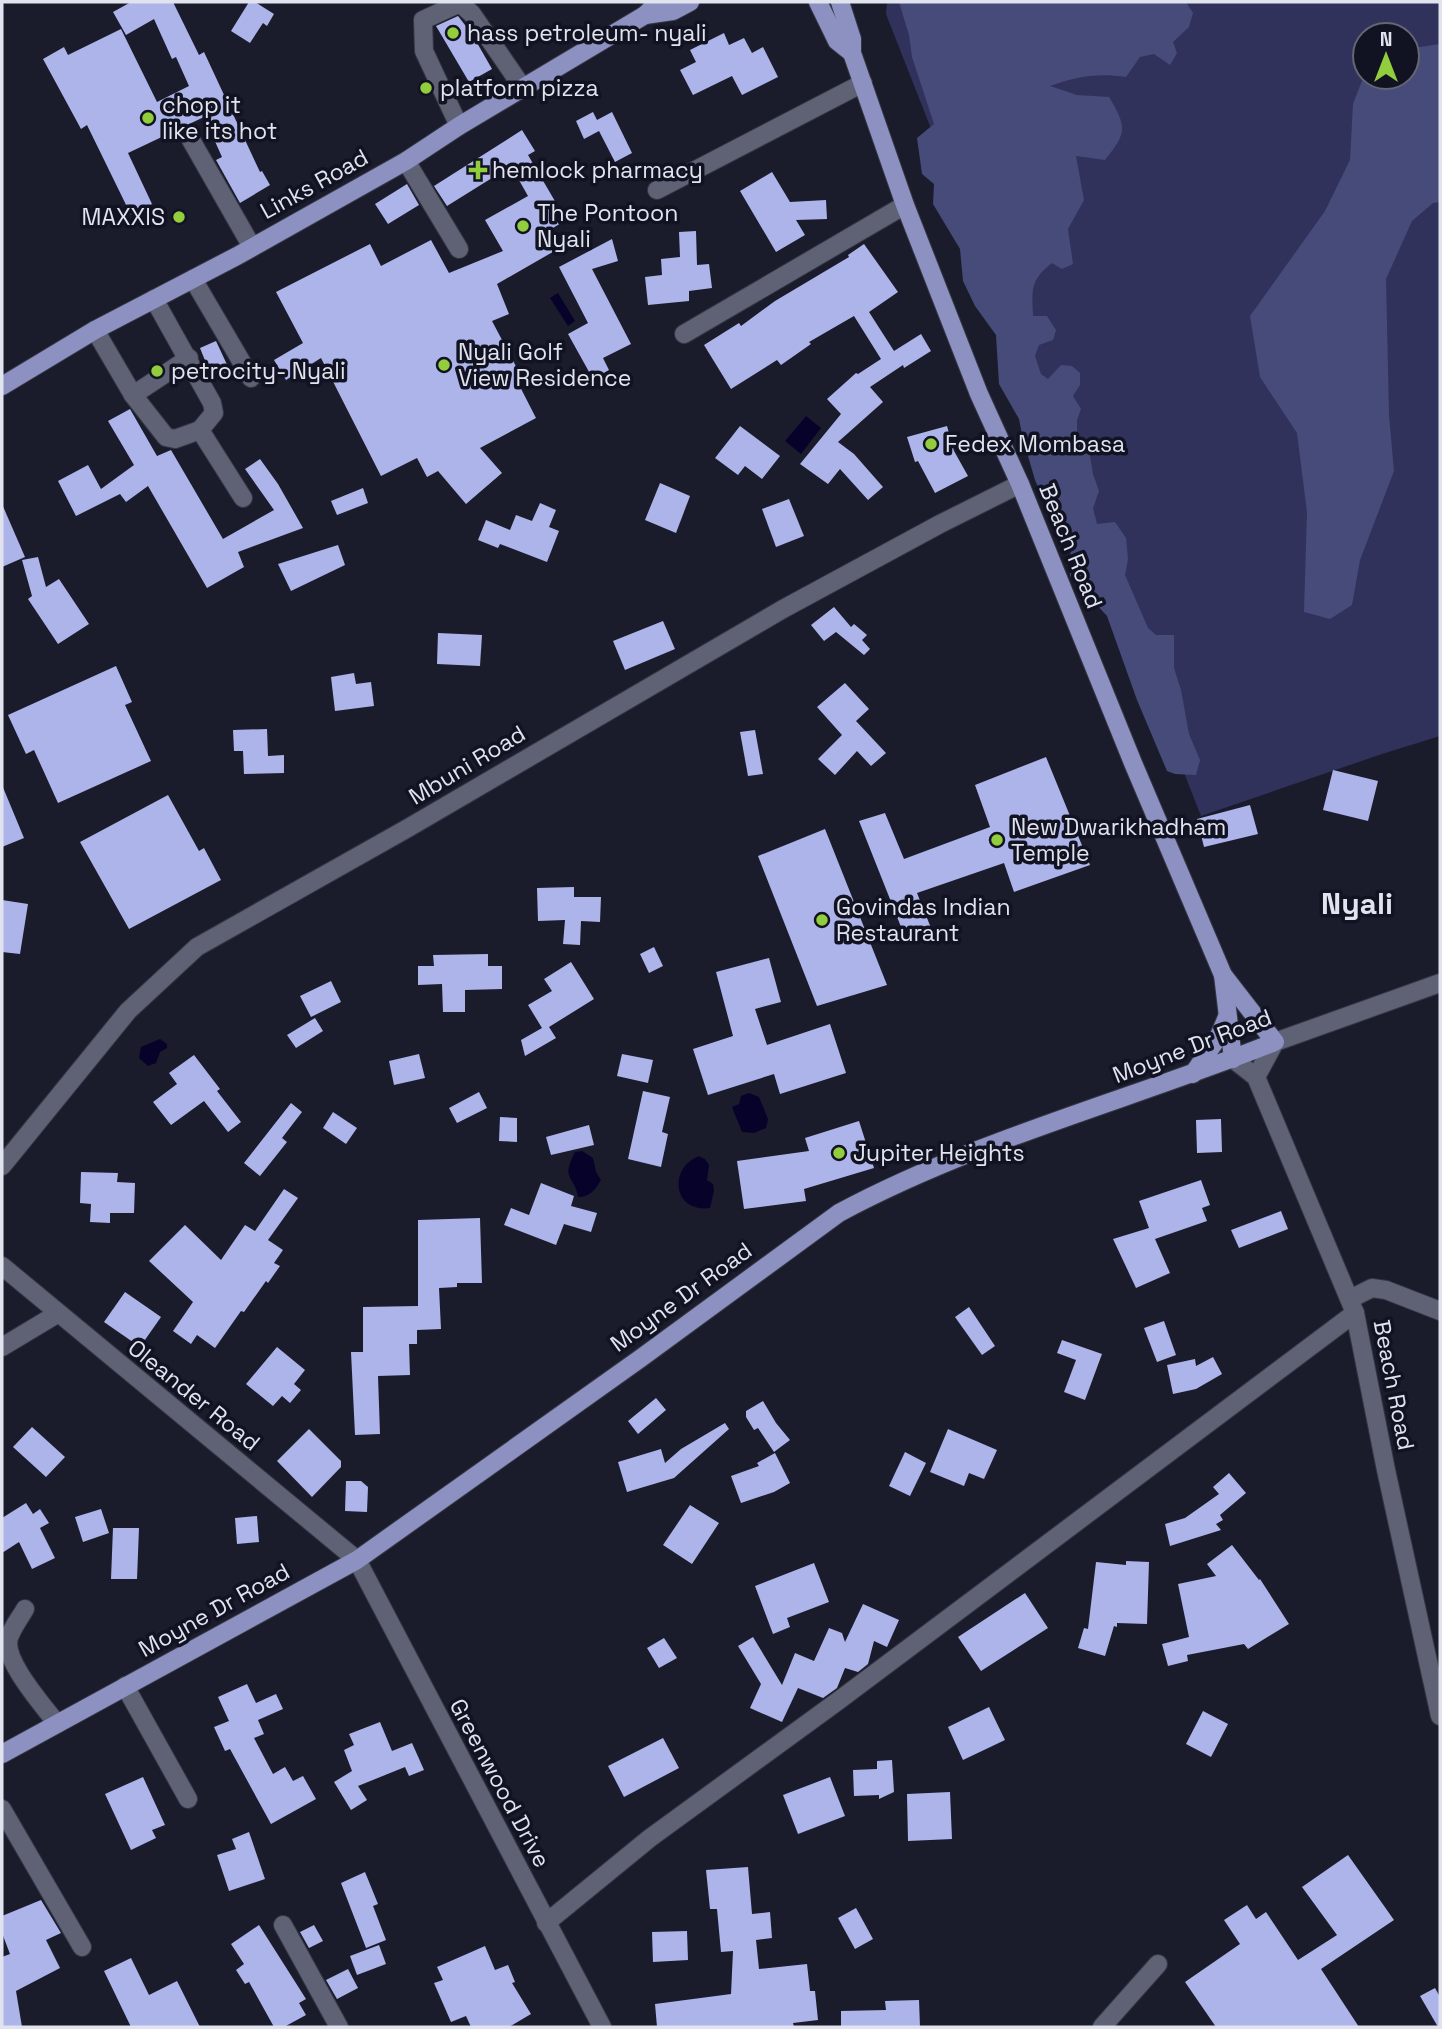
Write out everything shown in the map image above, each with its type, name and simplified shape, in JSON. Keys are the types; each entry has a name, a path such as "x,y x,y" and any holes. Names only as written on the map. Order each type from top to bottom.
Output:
{"main road":[{"path":"645,15 658,2"},
{"path":"645,15 673,10 690,2"},
{"path":"818,2 837,41 852,53"},
{"path":"840,2 852,39 852,53"},
{"name":"Links Road","path":"2,386 95,330 406,161 459,126 645,15"},
{"name":"Beach Road","path":"852,53 905,205 979,394 1020,484 1133,763 1223,975 1275,1042"},
{"name":"Beach Road","path":"1223,975 1233,1059"},
{"path":"1193,1074 1219,1036 1227,1017"},
{"name":"Moyne Dr Road","path":"2,1754 357,1560 839,1213 904,1181 989,1146 1275,1042"}],"street":[{"path":"459,126 424,51 423,20 460,3 472,14 523,88"},
{"path":"657,190 863,83"},
{"path":"191,140 252,247"},
{"path":"406,161 459,249"},
{"path":"684,334 905,205"},
{"path":"193,279 251,378"},
{"path":"95,330 133,395 166,437 175,439 200,430 214,413 212,403 154,299"},
{"path":"133,395 189,359"},
{"path":"200,430 243,498"},
{"name":"Mbuni Road","path":"2,1166 128,1011 197,947 408,828 783,608 1020,484"},
{"name":"Moyne Dr Road","path":"1275,1042 1440,982"},
{"path":"1256,1077 1275,1042"},
{"name":"Beach Road","path":"1233,1059 1256,1077 1352,1306 1440,1716"},
{"name":"Oleander Road","path":"2,1266 357,1560"},
{"path":"546,1923 650,1838 838,1701 1372,1288 1385,1290 1440,1311"},
{"path":"2,1347 57,1314"},
{"name":"Greenwood Drive","path":"357,1560 602,2027"},
{"path":"24,1609 8,1640 8,1650 13,1664 57,1724"},
{"path":"125,1686 188,1799"},
{"path":"2,1809 82,1947"},
{"path":"283,1925 339,2027"},
{"path":"1102,2027 1158,1965"}],"shaded area":[{"path":"887,2 1440,2 1440,736 1201,816 886,14"},
{"path":"899,2 1186,2 1193,13 1189,27 1173,42 1177,53 1170,65 1154,54 1140,57 1126,77 1088,76 1050,86 1077,95 1109,97 1119,116 1122,130 1105,160 1076,156 1084,200 1068,229 1073,264 1062,269 1052,263 1036,280 1032,299 1033,316 1047,316 1056,330 1053,340 1039,345 1035,356 1041,374 1048,379 1061,365 1072,366 1080,373 1080,385 1073,396 1081,409 1077,420 1077,435 1090,456 1099,491 1093,508 1097,524 1115,522 1126,538 1128,559 1125,575 1148,628 1156,635 1174,635 1174,668 1189,734 1200,760 1196,775 1167,771 1137,700 1107,616 1070,576 1071,540 1063,522 1048,511 1035,480 1019,419 999,384 996,335 975,306 963,281 960,249 933,204 934,184 922,174 917,138 934,124 912,57 909,35"},
{"path":"1440,44 1440,202 1433,203 1412,221 1386,279 1389,416 1394,471 1360,560 1352,605 1330,619 1304,612 1307,512 1297,433 1260,377 1250,316 1325,211 1350,160 1353,104 1358,91 1421,91 1421,47"},
{"path":"558,293 575,321 568,326 550,298"},
{"path":"806,416 821,428 801,454 785,441"},
{"path":"160,1039 167,1044 167,1048 160,1052 156,1063 148,1066 139,1058 141,1047"},
{"path":"749,1093 759,1097 768,1119 766,1128 754,1133 742,1132 732,1107 739,1104 741,1096"},
{"path":"582,1151 593,1158 601,1180 592,1192 578,1197 569,1168 575,1152"},
{"path":"699,1156 709,1165 707,1180 713,1184 714,1191 710,1208 698,1208 688,1204 679,1188 682,1170"}],"building":[{"path":"131,2 173,2 199,55 204,52 260,172 262,171 270,185 240,203 216,160 222,157 204,117 128,153 152,204 131,215 87,125 81,129 43,59 64,47 68,55 121,29 157,102 189,86 176,57 172,59 154,19 126,35 113,12"},
{"path":"249,2 255,2 274,14 267,26 263,23 250,43 231,31"},
{"path":"458,16 492,69 469,82 436,26"},
{"path":"724,33 729,45 744,38 752,53 763,47 778,77 742,95 732,76 693,95 680,70 696,62 690,50"},
{"path":"593,112 597,120 612,112 632,153 615,162 599,131 584,139 576,121"},
{"name":"Nyali Golf View Residence","path":"522,130 535,151 528,155 566,220 548,231 558,249 497,284 509,314 492,321 520,374 515,377 536,418 480,448 502,473 466,504 438,471 427,477 417,458 381,476 321,358 286,380 274,360 303,343 276,292 370,244 381,266 431,240 449,273 503,251 485,220 528,196 511,166 447,206 434,186"},
{"path":"772,172 790,202 826,200 827,219 796,220 805,235 776,252 740,191"},
{"path":"407,184 419,205 388,224 375,204"},
{"path":"696,231 697,265 709,264 712,288 689,291 689,301 648,305 645,277 662,275 661,259 680,257 679,232"},
{"path":"612,239 618,261 592,269 631,344 603,358 609,370 593,379 568,334 588,323 559,267"},
{"path":"864,244 898,292 869,312 894,351 921,334 931,351 904,368 903,365 870,387 883,402 838,442 854,454 883,487 868,500 840,469 828,484 800,464 841,414 827,399 856,373 881,359 854,316 809,342 811,344 781,365 777,360 731,389 704,345 739,323 741,326 775,301 849,257 848,255"},
{"path":"216,341 230,371 212,378 200,348"},
{"path":"130,409 157,456 171,450 223,539 274,510 245,469 260,459 303,528 238,552 244,567 207,588 148,486 126,502 120,494 76,516 58,481 88,465 101,489 134,465 108,421"},
{"path":"740,426 780,456 762,479 745,466 738,475 715,458"},
{"path":"947,426 954,451 968,476 935,493 918,461 915,462 907,437"},
{"path":"660,483 690,496 676,533 645,520"},
{"path":"363,488 368,503 337,515 331,501"},
{"path":"789,499 804,536 776,547 762,509"},
{"path":"540,503 556,510 549,527 559,531 547,562 500,544 498,548 478,540 486,520 510,530 516,515 532,521"},
{"path":"2,504 25,557 2,567"},
{"path":"338,545 345,565 291,591 278,564"},
{"path":"38,557 46,587 59,579 89,624 58,644 28,599 32,596 22,560"},
{"path":"834,607 851,627 854,624 867,635 862,640 870,649 864,655 836,632 824,641 811,625"},
{"path":"663,621 675,649 625,670 613,641"},
{"path":"438,633 482,635 480,666 437,664"},
{"path":"116,666 132,702 125,705 151,761 58,803 34,750 26,754 8,715"},
{"path":"354,673 356,684 371,682 374,706 335,711 331,677"},
{"path":"845,683 869,709 856,721 886,753 871,766 857,751 835,775 818,759 842,735 817,707"},
{"path":"267,729 268,756 284,755 284,773 244,774 243,751 234,751 233,730"},
{"path":"755,730 763,774 748,776 740,732"},
{"path":"1046,757 1090,865 1014,892 1004,863 917,893 933,933 907,942 859,821 885,813 904,859 990,827 975,785"},
{"path":"1333,770 1378,781 1368,821 1323,810"},
{"path":"2,785 24,838 2,847"},
{"path":"168,795 199,851 204,848 221,880 129,929 80,842"},
{"path":"1250,805 1258,834 1204,847 1197,819"},
{"name":"Govindas Indian Restaurant","path":"825,829 887,985 817,1006 758,856"},
{"path":"574,887 574,897 601,897 600,922 581,921 580,945 563,944 565,920 538,921 537,888"},
{"path":"2,900 28,904 20,954 2,952"},
{"path":"654,947 663,966 649,973 640,954"},
{"path":"488,954 488,966 502,966 502,989 465,990 465,1012 443,1012 442,984 418,985 418,966 434,966 433,955"},
{"path":"769,958 781,1002 755,1009 767,1045 830,1024 846,1073 780,1094 774,1074 708,1095 693,1049 733,1036 716,972"},
{"path":"571,962 594,999 549,1027 556,1038 525,1056 521,1040 542,1028 528,1005 552,991 544,979"},
{"path":"331,981 341,1002 311,1017 300,996"},
{"path":"315,1018 323,1031 296,1048 287,1035"},
{"path":"419,1054 425,1078 394,1085 389,1061"},
{"path":"622,1054 653,1060 648,1083 617,1076"},
{"path":"194,1055 241,1122 228,1132 204,1101 171,1125 153,1102 177,1084 169,1073"},
{"path":"643,1091 670,1097 662,1132 668,1134 661,1167 628,1159"},
{"path":"479,1092 487,1108 457,1123 449,1108"},
{"path":"291,1103 302,1112 282,1138 287,1142 260,1176 244,1163"},
{"path":"333,1112 357,1128 346,1144 323,1128"},
{"path":"500,1117 517,1118 517,1142 499,1141"},
{"path":"1221,1119 1222,1152 1197,1153 1196,1120"},
{"path":"859,1121 874,1168 804,1189 806,1201 744,1209 737,1161 809,1151 805,1138"},
{"path":"589,1125 594,1145 551,1155 546,1137"},
{"path":"81,1172 118,1173 117,1182 135,1183 134,1213 110,1213 110,1223 90,1222 91,1204 80,1203"},
{"path":"1201,1180 1210,1205 1202,1208 1207,1221 1155,1239 1170,1273 1136,1288 1113,1239 1149,1228 1139,1201"},
{"path":"541,1183 574,1196 571,1206 597,1213 591,1232 564,1224 556,1245 504,1225 511,1208 529,1215"},
{"path":"284,1189 298,1198 268,1240 283,1250 274,1263 280,1266 244,1312 241,1311 215,1348 197,1335 191,1344 173,1331 193,1302 149,1261 185,1225 221,1260 245,1225 255,1231"},
{"path":"1281,1211 1288,1229 1239,1248 1231,1230"},
{"path":"480,1218 482,1283 457,1283 457,1287 439,1288 441,1329 417,1330 417,1344 409,1344 410,1375 378,1376 380,1434 355,1435 351,1352 363,1352 363,1307 418,1306 418,1220"},
{"path":"125,1292 161,1317 140,1347 104,1322"},
{"path":"969,1307 995,1346 982,1355 955,1317"},
{"path":"1164,1321 1176,1355 1157,1362 1144,1328"},
{"path":"1062,1340 1102,1354 1085,1400 1064,1392 1076,1360 1057,1353"},
{"path":"277,1347 305,1370 294,1384 301,1390 290,1403 282,1396 273,1406 246,1384"},
{"path":"1213,1357 1222,1374 1196,1389 1173,1394 1167,1365 1195,1359 1196,1366"},
{"path":"656,1398 666,1410 638,1434 628,1421"},
{"path":"763,1401 790,1440 774,1452 758,1428 754,1430 746,1417 746,1411"},
{"path":"725,1423 729,1429 674,1478 627,1492 618,1462 661,1449 665,1463 681,1449"},
{"path":"32,1427 65,1457 46,1477 13,1447"},
{"path":"309,1429 341,1461 341,1467 312,1497 277,1461"},
{"path":"948,1429 997,1450 984,1479 969,1473 964,1486 930,1472"},
{"path":"905,1452 926,1463 910,1496 889,1486"},
{"path":"775,1453 790,1483 774,1492 741,1503 731,1476 759,1466 757,1463"},
{"path":"1229,1473 1246,1493 1220,1515 1223,1520 1216,1524 1221,1530 1170,1546 1165,1524 1185,1518 1219,1494 1213,1487"},
{"path":"346,1481 361,1481 368,1487 367,1512 345,1511"},
{"path":"26,1503 33,1514 40,1509 49,1523 40,1528 55,1558 32,1569 19,1542 2,1553 2,1518"},
{"path":"690,1505 719,1523 692,1564 663,1545"},
{"path":"101,1509 109,1533 83,1542 75,1517"},
{"path":"257,1516 259,1542 237,1544 235,1518"},
{"path":"113,1528 139,1528 137,1579 111,1579"},
{"path":"1232,1545 1260,1579 1289,1624 1248,1649 1244,1644 1187,1655 1188,1661 1168,1666 1162,1644 1189,1637 1178,1584 1216,1576 1207,1564"},
{"path":"1126,1561 1149,1562 1147,1624 1117,1623 1105,1656 1078,1648 1084,1628 1088,1629 1096,1562 1126,1565"},
{"path":"814,1563 829,1602 787,1618 790,1627 773,1634 755,1586"},
{"path":"1025,1593 1048,1628 981,1671 958,1637"},
{"path":"863,1604 899,1620 887,1647 874,1641 868,1664 858,1672 845,1668 837,1688 823,1698 798,1688 782,1722 750,1708 761,1684 738,1646 753,1637 782,1685 795,1653 814,1661 829,1628 842,1633 845,1642"},
{"path":"664,1638 677,1658 659,1668 647,1648"},
{"path":"247,1684 256,1703 276,1694 283,1709 258,1720 264,1734 254,1738 273,1774 285,1767 293,1781 303,1776 316,1799 271,1824 230,1749 225,1751 214,1727 229,1721 218,1697"},
{"path":"989,1707 1005,1740 963,1760 948,1727"},
{"path":"1203,1711 1228,1724 1211,1757 1186,1744"},
{"path":"380,1722 392,1751 412,1743 424,1770 409,1776 405,1767 358,1786 367,1800 351,1810 334,1782 352,1771 344,1750 354,1745 349,1734"},
{"path":"663,1738 679,1768 624,1797 608,1766"},
{"path":"892,1760 894,1792 879,1799 879,1795 854,1796 853,1770 877,1769 877,1761"},
{"path":"143,1777 165,1825 152,1830 156,1838 131,1850 105,1794"},
{"path":"830,1777 845,1816 798,1834 783,1795"},
{"path":"950,1792 952,1839 908,1841 907,1794"},
{"path":"249,1832 265,1879 229,1891 217,1855 236,1849 232,1839"},
{"path":"1348,1855 1394,1920 1321,1969 1359,2027 1216,2027 1185,1982 1240,1944 1224,1920 1247,1905 1256,1919 1266,1912 1298,1960 1337,1935 1302,1887"},
{"path":"748,1867 752,1914 770,1912 772,1938 756,1940 759,1969 807,1964 810,1991 815,1991 818,2020 793,2023 794,2027 657,2027 655,2004 731,1994 733,1951 721,1952 717,1909 710,1909 706,1870"},
{"path":"365,1872 378,1904 373,1906 386,1940 366,1948 341,1883"},
{"path":"41,1900 61,1933 46,1940 60,1968 16,1991 22,2027 2,2027 2,1957 10,1954 2,1933 2,1916"},
{"path":"856,1908 873,1939 855,1949 838,1918"},
{"path":"259,1925 306,1999 299,2003 306,2015 284,2027 274,2027 249,1982 245,1984 236,1970 244,1964 231,1944"},
{"path":"314,1925 323,1941 309,1948 300,1932"},
{"path":"687,1931 688,1960 653,1962 652,1932"},
{"path":"379,1945 386,1964 357,1975 350,1956"},
{"path":"485,1946 495,1970 508,1965 515,1982 512,1983 531,2014 509,2027 471,2027 466,2016 451,2022 434,1983 443,1980 437,1967"},
{"path":"131,1958 149,1995 177,1981 200,2027 131,2027 104,1971"},
{"path":"348,1969 358,1988 337,1999 326,1980"},
{"path":"1435,1988 1440,1997 1440,2027 1420,1996"},
{"path":"919,2000 920,2027 841,2027 841,2011 886,2010 885,2001"}],"place":[{"name":"hass petroleum- nyali","path":"453,33"},
{"name":"platform pizza","path":"426,88"},
{"name":"chop it like its hot","path":"148,118"},
{"name":"hemlock pharmacy","path":"478,170"},
{"name":"MAXXIS","path":"179,217"},
{"name":"The Pontoon Nyali","path":"523,226"},
{"name":"Nyali Golf View Residence","path":"444,365"},
{"name":"petrocity- Nyali","path":"157,371"},
{"name":"Fedex Mombasa","path":"931,444"},
{"name":"New Dwarikhadham Temple","path":"997,840"},
{"name":"Govindas Indian Restaurant","path":"822,920"},
{"name":"Jupiter Heights","path":"839,1153"}],"district":[{"name":"Nyali","path":"1357,904"}]}
